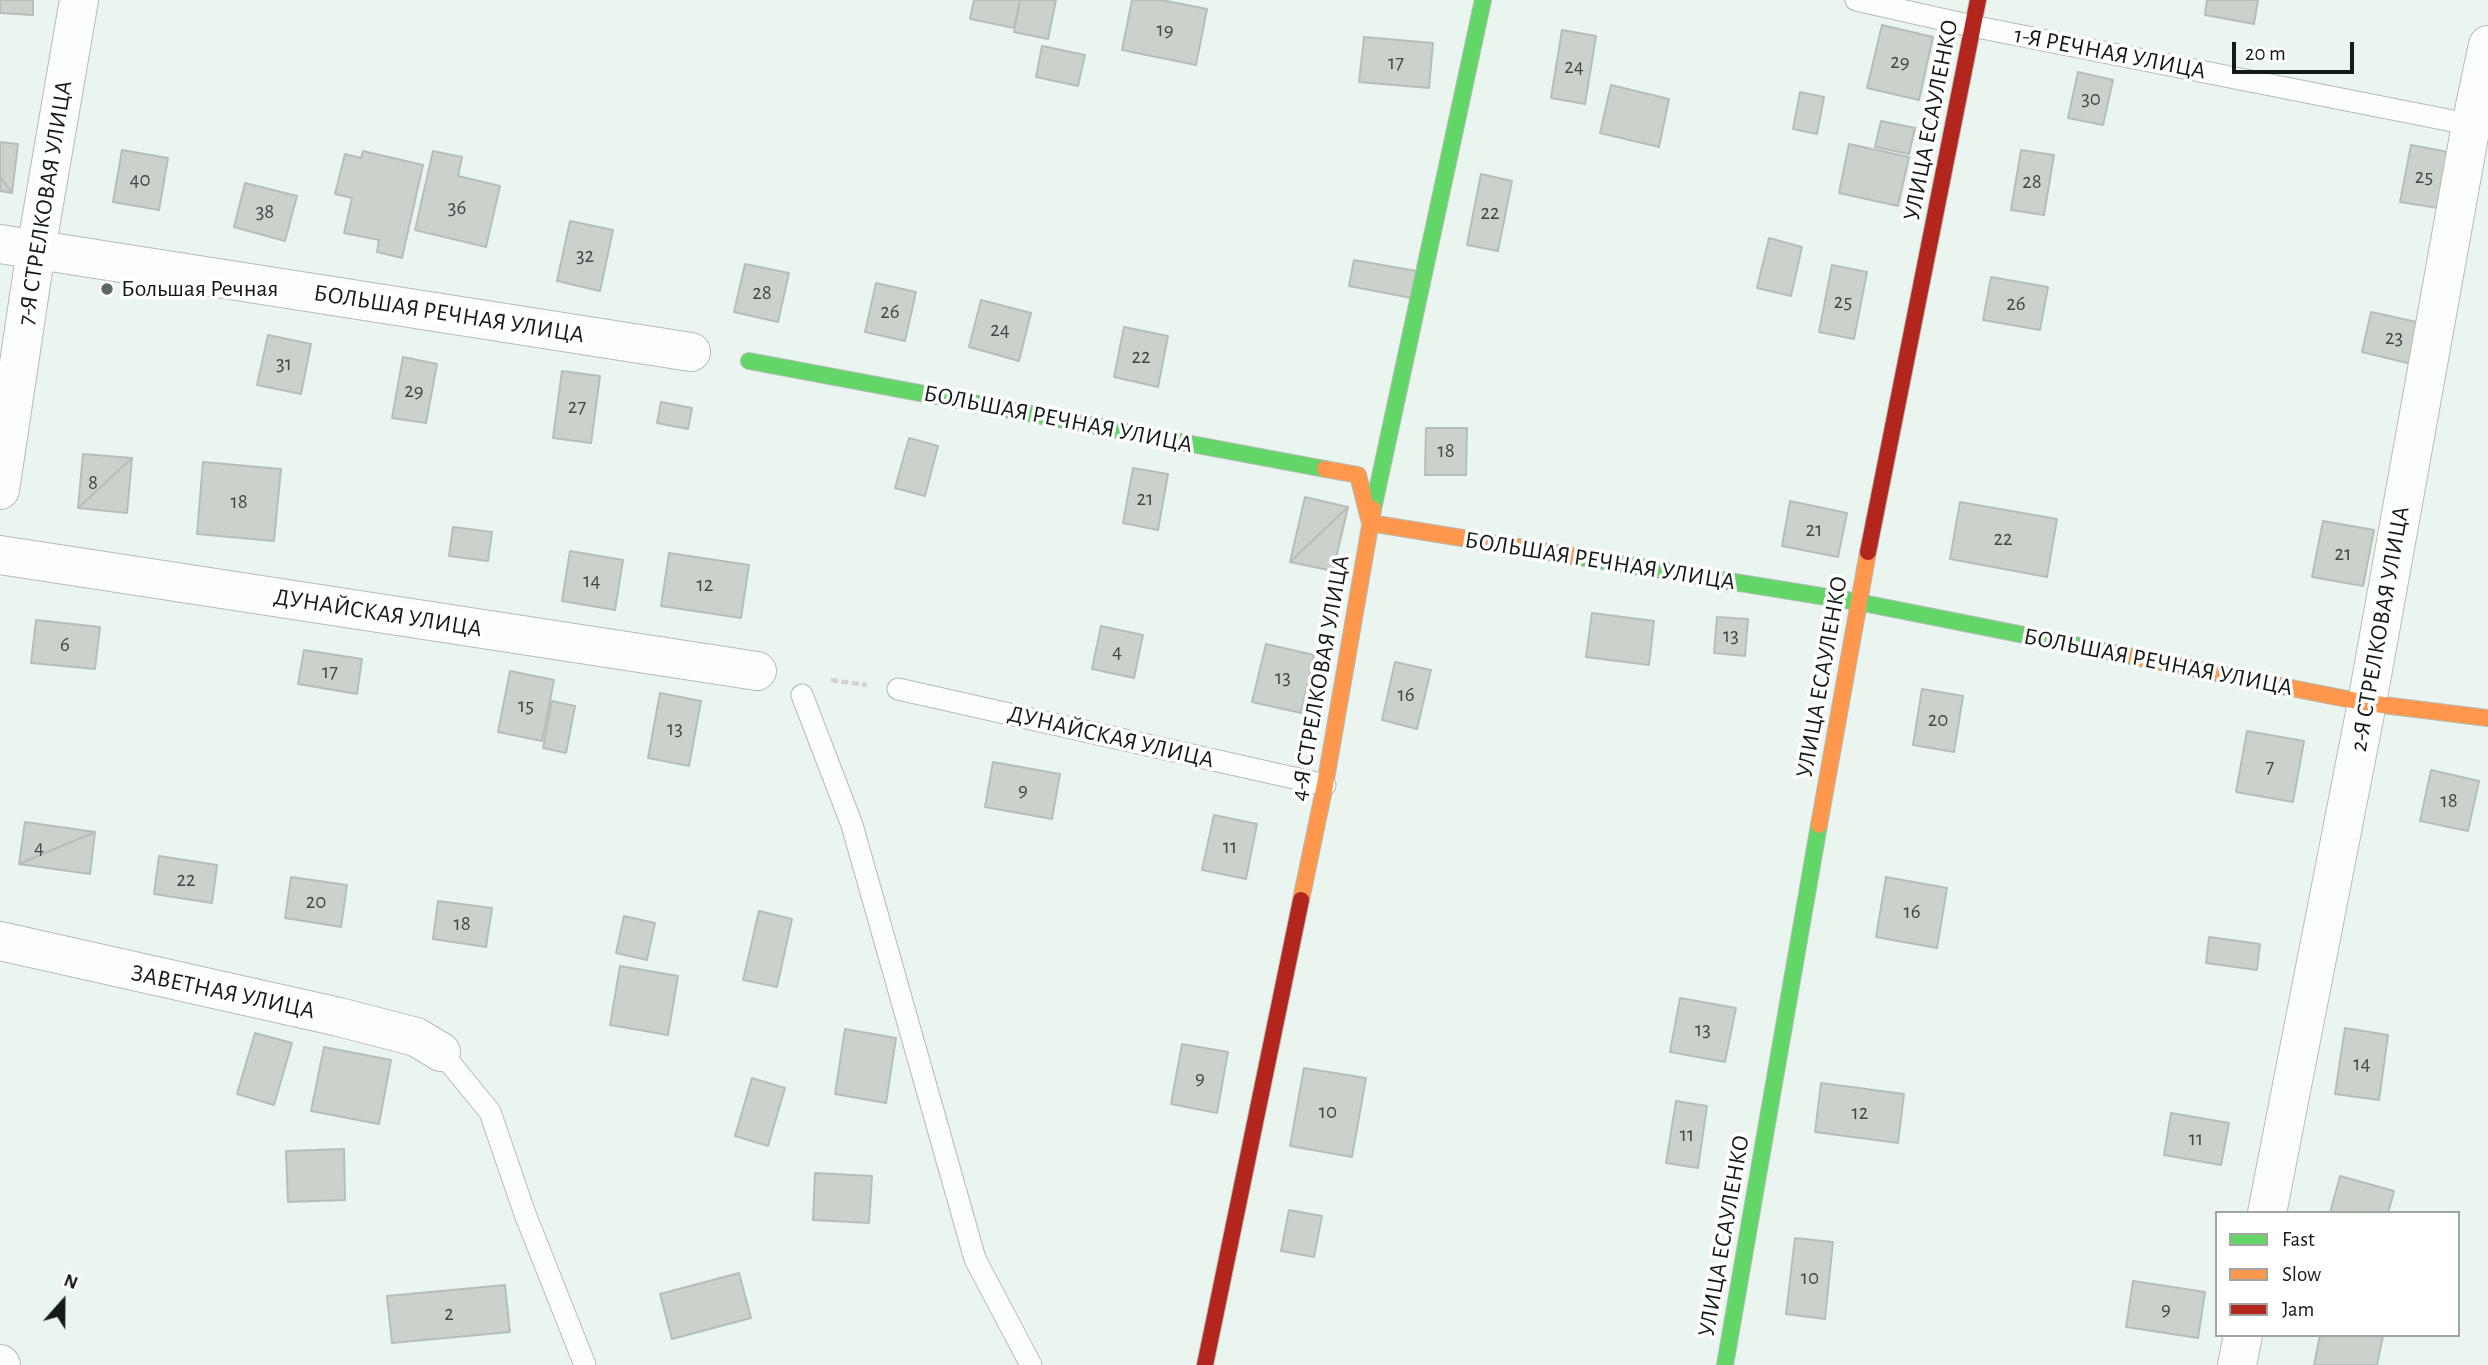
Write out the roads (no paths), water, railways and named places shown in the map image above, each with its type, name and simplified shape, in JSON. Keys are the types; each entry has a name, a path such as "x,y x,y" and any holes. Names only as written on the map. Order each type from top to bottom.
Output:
{"street":[{"name":"7-Я СТРЕЛКОВАЯ УЛИЦА","path":"0,489 18,247 79,0"},
{"name":"4-Я СТРЕЛКОВАЯ УЛИЦА","path":"1205,1365 1325,785 1370,523 1483,0"},
{"name":"УЛИЦА ЕСАУЛЕНКО","path":"1725,1365 1858,602 1978,0"},
{"name":"2-Я СТРЕЛКОВАЯ УЛИЦА","path":"2267,1211 2479,126 2488,45"},
{"name":"БОЛЬШАЯ РЕЧНАЯ УЛИЦА","path":"18,247 691,352"},
{"name":"БОЛЬШАЯ РЕЧНАЯ УЛИЦА","path":"749,361 1358,475 1370,523 1858,602 2367,704 2488,718"},
{"name":"ДУНАЙСКАЯ УЛИЦА","path":"0,555 757,671"},
{"name":"ЗАВЕТНАЯ УЛИЦА","path":"0,942 338,1017 416,1037 442,1052"},
{"path":"2237,1365 2243,1337"}],"lane":[{"name":"1-Я РЕЧНАЯ УЛИЦА","path":"1856,0 1972,26 2479,126"},
{"name":"ДУНАЙСКАЯ УЛИЦА","path":"898,689 1325,785"},
{"path":"802,695 852,825 975,1259 1031,1365"},
{"path":"442,1052 490,1112 525,1214 586,1365"}],"place":[{"name":"Большая Речная","path":"107,289"}]}
